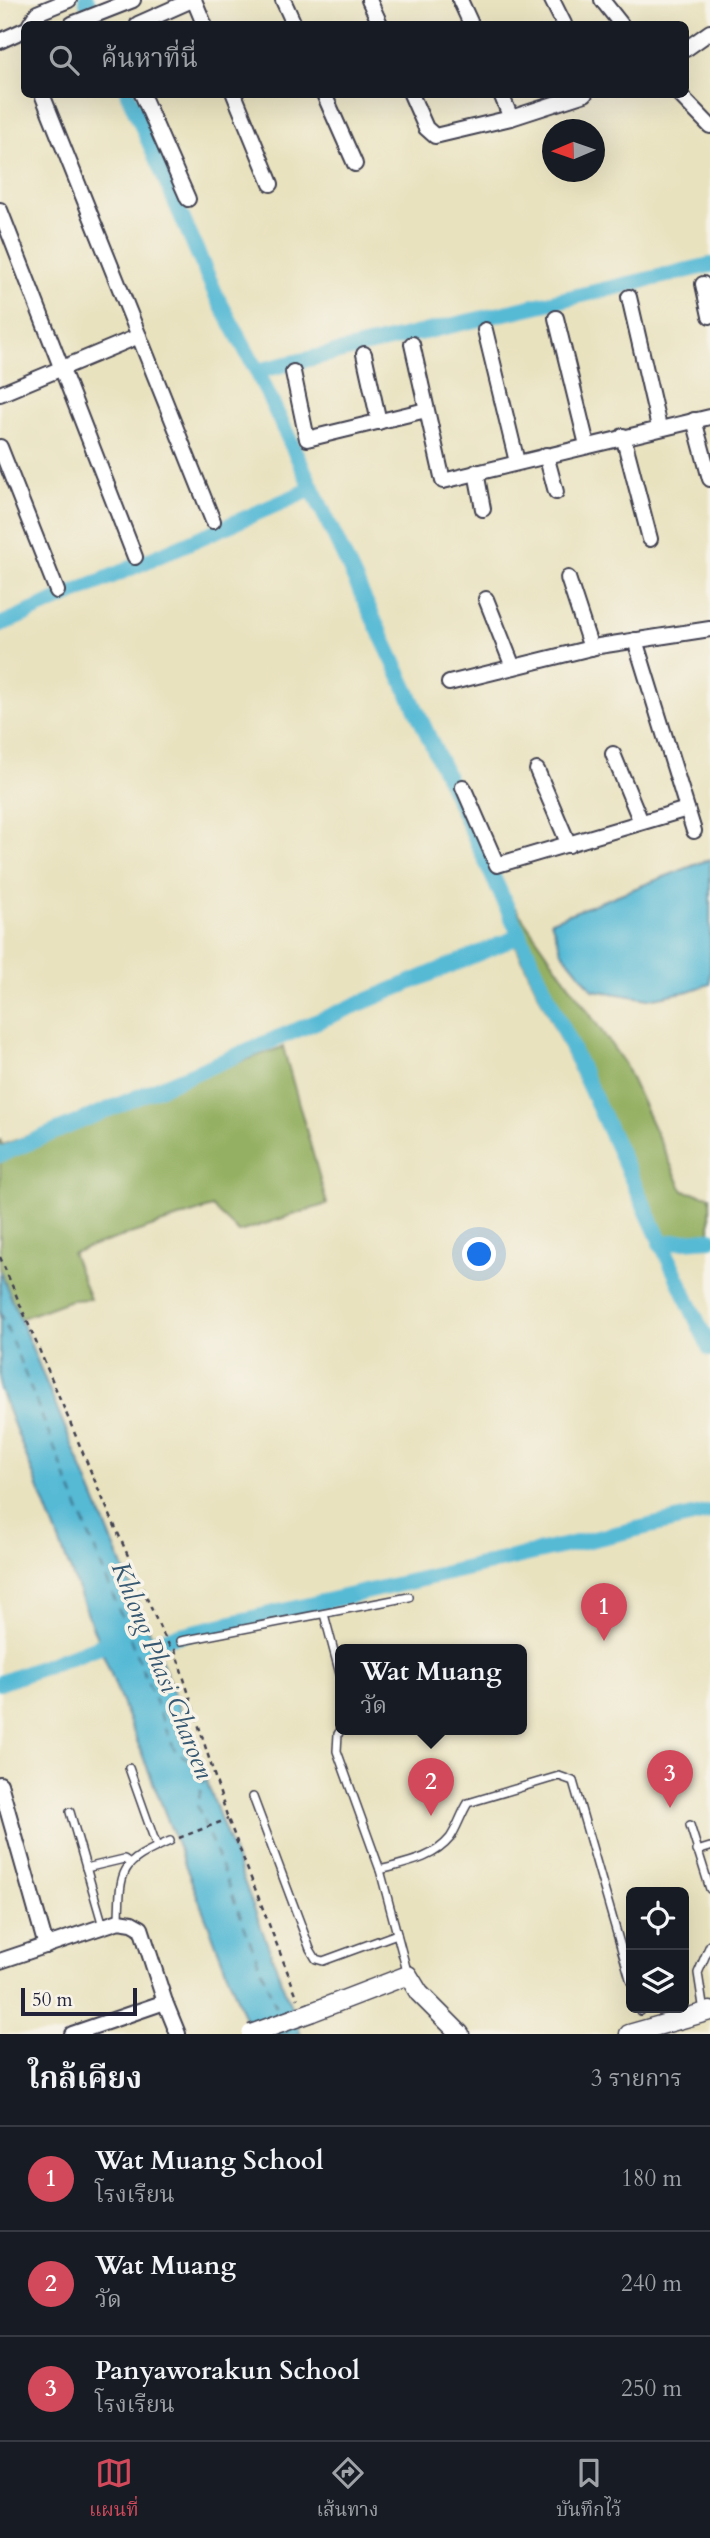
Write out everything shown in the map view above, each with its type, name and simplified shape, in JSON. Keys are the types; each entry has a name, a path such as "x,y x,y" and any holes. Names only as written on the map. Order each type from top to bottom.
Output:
{"street":[{"path":"32,21 37,13 69,0"},
{"path":"80,21 133,0"},
{"path":"145,21 193,0 203,21"},
{"path":"283,0 293,21"},
{"path":"369,0 379,21"},
{"path":"460,0 470,21"},
{"path":"552,0 562,21"},
{"path":"602,0 619,21"},
{"path":"0,41 21,31"},
{"path":"689,46 710,32"},
{"path":"44,98 213,521"},
{"path":"144,98 188,199"},
{"path":"236,98 271,184"},
{"path":"326,98 355,164"},
{"path":"413,98 426,128 435,136 511,118 573,98"},
{"path":"503,98 511,118"},
{"path":"683,98 706,122 710,136"},
{"path":"0,210 135,557"},
{"path":"703,284 710,316"},
{"path":"629,297 659,428"},
{"path":"556,318 587,445"},
{"path":"485,330 517,462"},
{"path":"0,394 139,336"},
{"path":"412,344 443,481 710,417"},
{"path":"364,354 379,422"},
{"path":"293,372 307,439 426,410"},
{"path":"694,420 710,479"},
{"path":"623,436 650,538"},
{"path":"0,447 57,591"},
{"path":"547,455 556,492"},
{"path":"475,472 483,509"},
{"path":"568,578 591,648"},
{"path":"486,600 513,667"},
{"path":"449,683 591,648 635,640 709,634"},
{"path":"635,640 694,831"},
{"path":"613,754 641,822"},
{"path":"537,770 569,845"},
{"path":"463,787 497,865 687,809"},
{"path":"0,1783 46,1946"},
{"path":"0,1961 119,1921 132,1923 141,1928 178,2034"},
{"path":"251,2034 305,2007 408,1975 419,1993 460,2034"},
{"path":"72,2034 166,2002"},
{"path":"639,2028 707,2012"}],"lane":[{"path":"181,1641 409,1597"},
{"path":"324,1614 335,1655"},
{"path":"338,1735 337,1751 380,1870 408,1975"},
{"path":"129,1768 156,1847"},
{"path":"380,1870 433,1853 450,1837 468,1803 559,1776 566,1778 573,1781 626,1965"},
{"path":"253,1797 313,1956 323,1961 397,1934"},
{"path":"69,1812 103,1927"},
{"path":"690,1825 710,1889"},
{"path":"119,1921 122,1874 130,1863 170,1841"},
{"path":"697,1850 710,1847"},
{"path":"86,1868 124,1859 130,1863"},
{"path":"707,2012 698,1973 710,1945"}],"path":[{"path":"0,1257 93,1479 160,1628 169,1645 175,1650 228,1819 305,2007"},
{"path":"170,1841 228,1819"}],"green space":[{"path":"507,896 624,1063 683,1191 710,1196 710,1245 658,1248 515,944"},
{"path":"283,1047 327,1204 239,1232 212,1207 72,1253 90,1299 71,1300 19,1319 0,1271 0,1139 2,1145"}],"water":[{"path":"710,859 710,984 649,999 593,990 562,952 551,921"},
{"name":"Khlong Phasi Charoen","path":"0,1271 159,1654 301,2034 251,2034 0,1389"}],"waterway":[{"path":"86,0 96,21"},
{"path":"130,98 216,295 257,371 414,705 710,1349"},
{"path":"257,371 710,265"},
{"path":"0,625 312,489"},
{"path":"0,1155 520,936"},
{"path":"660,1243 710,1239"},
{"name":"Khlong Phasi Charoen","path":"133,1646 710,1512"},
{"path":"0,1683 119,1639"}],"ferry route":[{"path":"0,1311 174,1749 205,1773 197,1805 279,2015"}],"place":[{"name":"Wat Muang School","path":"604,1641"},
{"name":"Panyaworakun School","path":"670,1808"},
{"name":"Wat Muang","path":"431,1816"}]}
